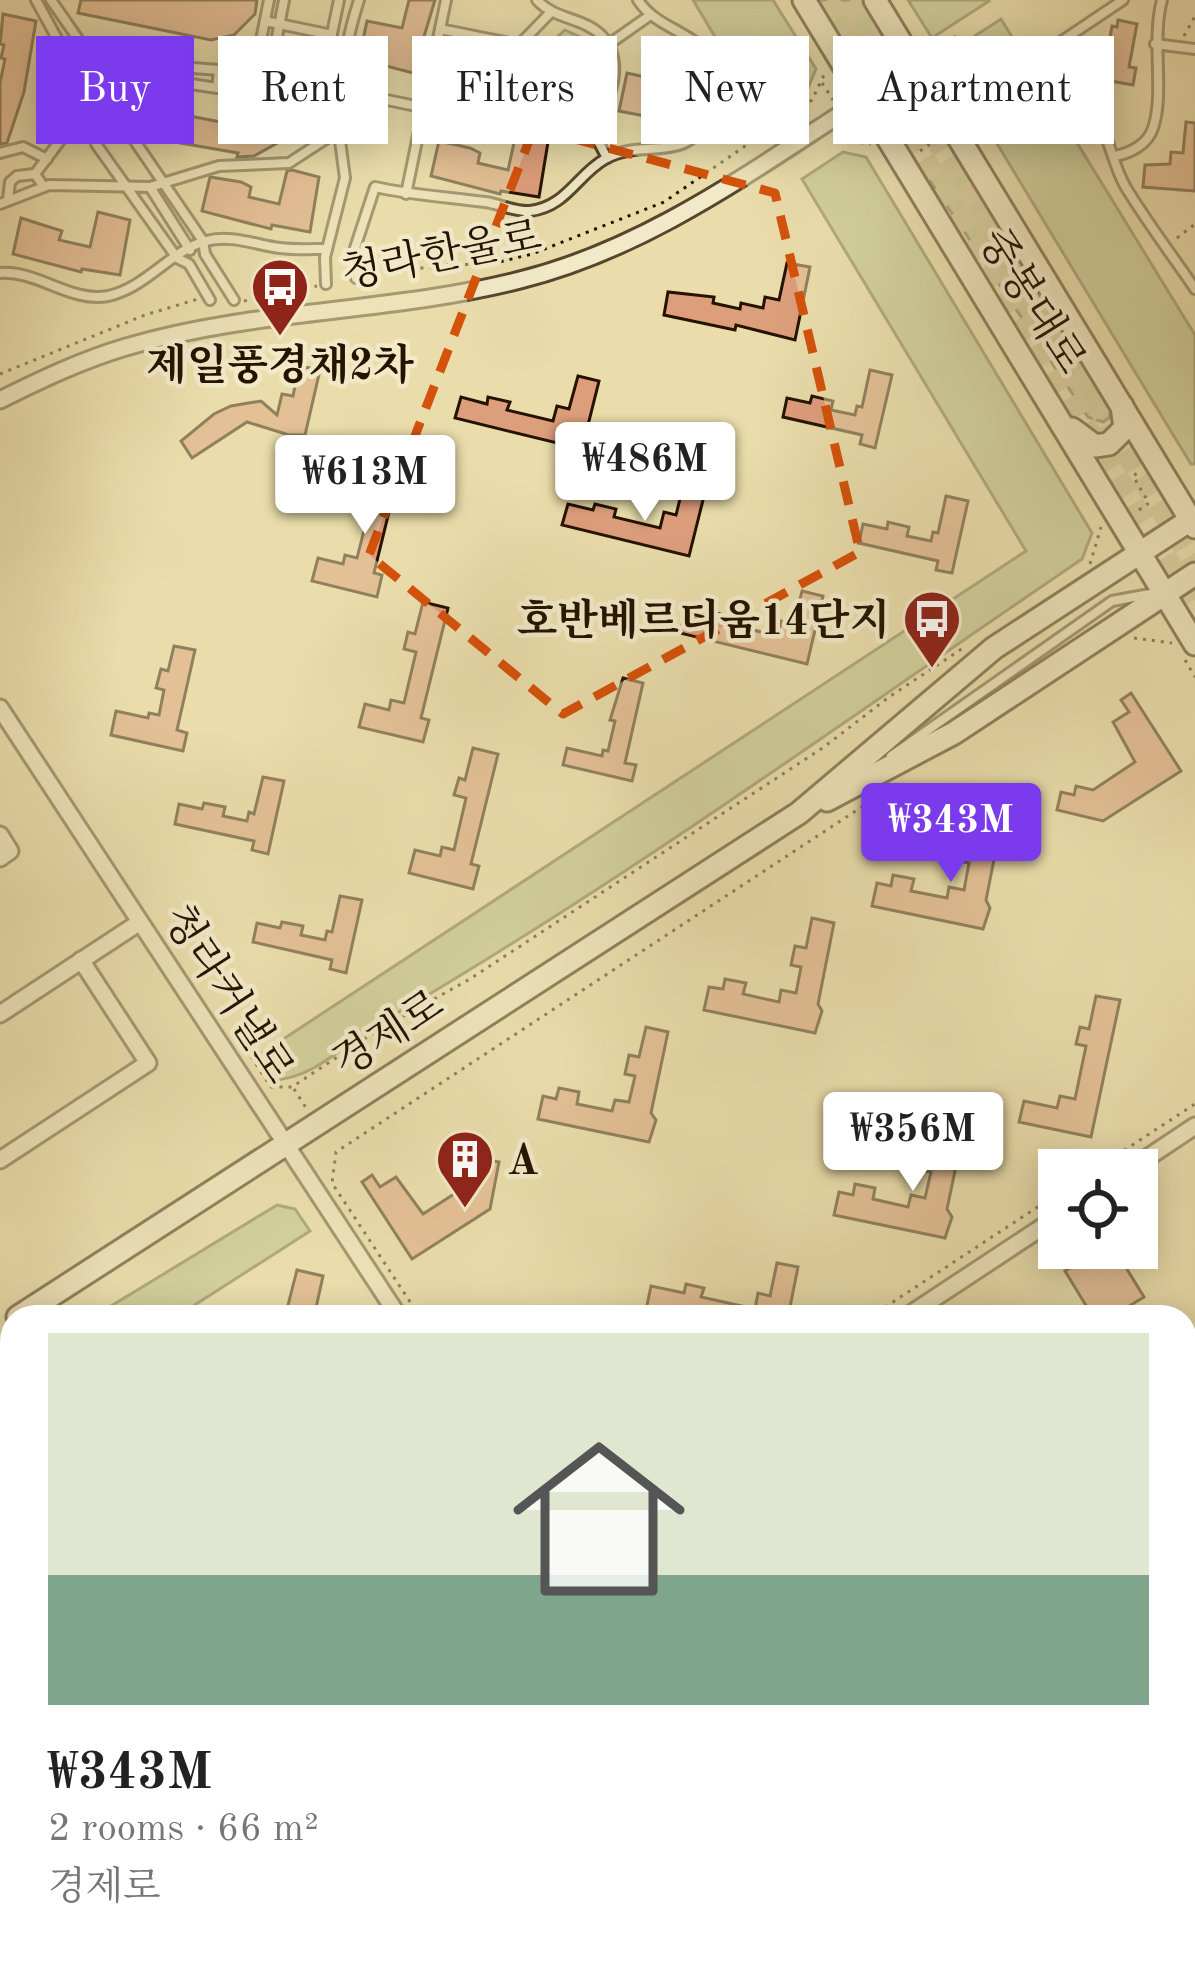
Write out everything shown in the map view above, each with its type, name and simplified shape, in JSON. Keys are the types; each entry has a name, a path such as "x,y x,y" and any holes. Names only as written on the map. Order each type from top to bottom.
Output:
{"main road":[{"name":"중봉대로","path":"804,0 833,48"},
{"name":"중봉대로","path":"875,0 1194,520"},
{"name":"중봉대로","path":"892,144 1165,593 1184,648"},
{"path":"1059,415 1084,441 1095,446 1109,444 1125,428 1122,404"},
{"name":"경제로","path":"37,1305 799,813 994,648 1194,520"},
{"name":"경제로","path":"799,813 953,733 1195,574"}],"street":[{"name":"청라한울로","path":"0,400 76,365 151,340 491,287 576,264 678,218 833,119"},
{"name":"청라커낼로","path":"2,714 391,1305"},
{"path":"0,836 10,851 0,858"},
{"path":"0,1014 140,922"},
{"path":"0,1160 148,1063 81,960"},
{"path":"1158,1151 1195,1126"},
{"path":"924,1305 1038,1230"},
{"path":"939,1295 939,1305"}],"lane":[{"path":"36,0 57,36"},
{"path":"262,36 269,0"},
{"path":"277,36 284,0"},
{"path":"265,21 332,35 339,0"},
{"path":"351,36 358,0"},
{"path":"438,36 446,0"},
{"path":"537,0 600,36"},
{"path":"356,278 355,248 375,187 531,211 564,197 607,158 684,145 704,129 716,108 717,73 706,49 650,16 638,0"},
{"path":"1123,0 1050,49 1049,64 1053,74 1089,105 1124,183 1195,289"},
{"path":"1115,156 1140,146 1154,125 1154,44 1162,0"},
{"path":"45,14 55,2 77,36"},
{"path":"528,36 551,12"},
{"path":"617,39 650,16"},
{"path":"440,29 472,36"},
{"path":"1154,44 1195,50"},
{"path":"194,84 217,88 218,79"},
{"path":"4,201 10,182 34,174 58,144"},
{"path":"96,144 177,258 189,264 210,299"},
{"path":"137,144 234,300"},
{"path":"4,201 44,187 150,187 219,166 289,163 319,144"},
{"path":"326,284 327,249 345,178 340,144"},
{"path":"406,194 416,144"},
{"path":"600,144 607,158"},
{"path":"0,153 23,147 47,159"},
{"path":"34,174 44,187"},
{"path":"150,187 190,250"},
{"path":"156,227 182,211"},
{"path":"0,273 22,273 77,293 106,296 132,286 202,242 235,239 278,248 327,249"}],"path":[{"path":"1175,46 1195,16"},
{"path":"356,278 450,264 487,265 532,254 664,202 812,100 827,70"},
{"path":"871,144 879,158"},
{"path":"914,154 930,144"},
{"path":"1164,243 1184,235 1195,224"},
{"path":"234,300 326,284"},
{"path":"0,374 146,315 210,299"},
{"path":"1138,510 1149,503 1133,476 1148,467"},
{"path":"1090,565 1102,533 1100,520"},
{"path":"1135,637 1184,648 1195,677"},
{"path":"236,1034 271,1087 292,1087 375,1032 470,979 824,747 966,646"},
{"path":"412,1305 332,1183 336,1152 893,786"},
{"path":"1126,1149 1195,1104"},
{"path":"888,1305 1038,1207"}],"highlighted area":[{"path":"534,128 775,193 860,552 563,714 369,555"}],"green space":[{"path":"693,0 773,0 795,36 715,36"},
{"path":"817,0 860,0 884,36 840,36"},
{"path":"908,0 989,1 935,36"},
{"path":"1001,19 1011,36 975,36"},
{"path":"809,58 816,69 809,86"},
{"path":"997,144 1078,144 1195,335 1195,464"},
{"path":"843,152 866,157 1092,533 1082,559 561,912 316,1067 272,1080 256,1057 1026,551 802,179"},
{"path":"959,156 1111,409 1103,422 1088,417 927,176"},
{"path":"277,1205 295,1209 310,1231 195,1305 113,1305"}],"building":[{"path":"81,0 257,0 255,14 234,35 211,40 78,13"},
{"path":"409,0 435,0 424,36 412,36 412,73 388,67 388,36 364,36 367,21 402,28"},
{"path":"3,14 36,21 24,92 7,143 0,144 5,59 0,44"},
{"path":"1118,20 1137,24 1129,67 1136,68 1133,85 1114,82 1114,36 1110,36 1112,26 1117,27"},
{"path":"627,73 641,76 641,115 619,111"},
{"path":"194,117 218,122 218,144 276,144 254,156 237,157 238,153 186,144 194,144"},
{"path":"1186,122 1195,123 1195,191 1143,187 1145,165 1170,164 1171,152 1183,153"},
{"path":"438,144 470,148 480,153 478,163 508,170 514,144 548,144 539,197 500,194 431,176"},
{"path":"287,171 319,177 310,232 272,225 271,229 202,211 210,177 241,182 251,187 249,197 279,204"},
{"path":"98,212 130,220 120,275 81,272 13,254 21,218 62,231 59,240 90,247"},
{"path":"787,263 810,267 795,340 736,325 735,330 664,315 668,292 714,297 713,303 740,309 741,303 763,308 765,297 779,300"},
{"path":"299,366 320,370 305,435 247,422 192,458 181,441 214,414 261,401 277,415 282,394 293,396"},
{"path":"870,370 892,375 875,448 860,444 862,435 783,417 787,398 810,403 812,396 833,401 831,410 855,415 857,406 862,407"},
{"path":"578,376 599,381 582,449 455,418 461,397 487,404 488,397 510,402 507,410 553,421 557,406 569,409"},
{"path":"376,457 401,463 374,573 382,575 377,597 312,581 318,558 343,564 345,555 357,558 370,507 358,504 362,487 369,489"},
{"path":"684,483 706,488 689,556 562,525 568,504 593,510 595,504 616,509 614,517 660,528 664,512 676,515"},
{"path":"946,496 968,501 952,573 936,570 938,561 859,543 863,524 887,529 888,522 909,527 907,536 931,541 933,532 938,533"},
{"path":"802,591 823,596 807,664 680,633 685,612 711,619 712,612 734,617 732,625 778,636 781,621 794,624"},
{"path":"423,602 448,608 421,718 429,720 423,742 359,727 365,704 389,710 391,700 404,703 416,652 404,649 408,632 415,634"},
{"path":"174,646 195,650 177,730 187,733 183,751 111,735 116,711 148,718 149,713 159,715 164,690 156,688 161,669 168,671"},
{"path":"623,678 643,683 625,763 636,765 632,781 563,765 567,748 602,756 603,750 608,751 615,721 610,720"},
{"path":"1131,693 1181,771 1103,821 1057,810 1061,792 1074,795 1076,786 1093,790 1135,762 1113,722 1129,712 1121,700"},
{"path":"473,748 498,754 471,864 479,866 473,889 409,873 415,850 440,856 442,847 454,850 466,798 454,795 459,778 465,780"},
{"path":"263,777 284,781 268,854 252,850 254,841 175,824 179,804 225,807 223,816 247,821 249,812 254,814"},
{"path":"980,815 1002,819 983,929 872,906 877,883 891,886 893,875 914,879 911,891 947,898 949,887 964,890 969,863 959,861 963,843 974,845"},
{"path":"340,896 362,900 346,973 330,969 332,960 253,942 257,923 280,928 282,922 303,926 301,935 325,940 327,931 332,932"},
{"path":"812,918 834,923 815,1033 704,1010 709,987 723,989 725,979 746,983 743,994 779,1002 781,990 796,993 801,967 791,965 795,946 806,948"},
{"path":"1096,996 1120,1000 1091,1137 1019,1122 1024,1101 1057,1108 1060,1096 1075,1099 1086,1046 1076,1044 1080,1027 1089,1029"},
{"path":"646,1027 668,1032 649,1142 538,1119 543,1096 556,1099 559,1088 579,1092 577,1104 612,1111 615,1100 629,1102 635,1076 625,1074 629,1055 639,1057"},
{"path":"942,1123 964,1128 945,1238 834,1215 839,1192 853,1195 855,1184 875,1188 873,1199 908,1207 911,1195 925,1198 931,1172 921,1170 925,1151 935,1153"},
{"name":"A","path":"481,1159 499,1162 490,1209 412,1259 362,1182 372,1175 380,1187 396,1177 423,1214 465,1187 469,1170 478,1171"},
{"path":"777,1263 798,1267 790,1305 756,1305 758,1293 770,1296"},
{"path":"1068,1269 1127,1269 1144,1297 1131,1305 1086,1305 1065,1271"},
{"path":"297,1270 323,1276 317,1305 288,1305"},
{"path":"686,1284 704,1288 701,1297 737,1305 647,1305 651,1286 684,1293"}],"tunnel":[{"path":"828,0 1195,604"},
{"path":"851,0 1195,566"}],"place":[{"name":"제일풍경채2차","path":"280,338"},
{"name":"호반베르디움14단지","path":"932,670"},
{"name":"A","path":"465,1210"}]}
